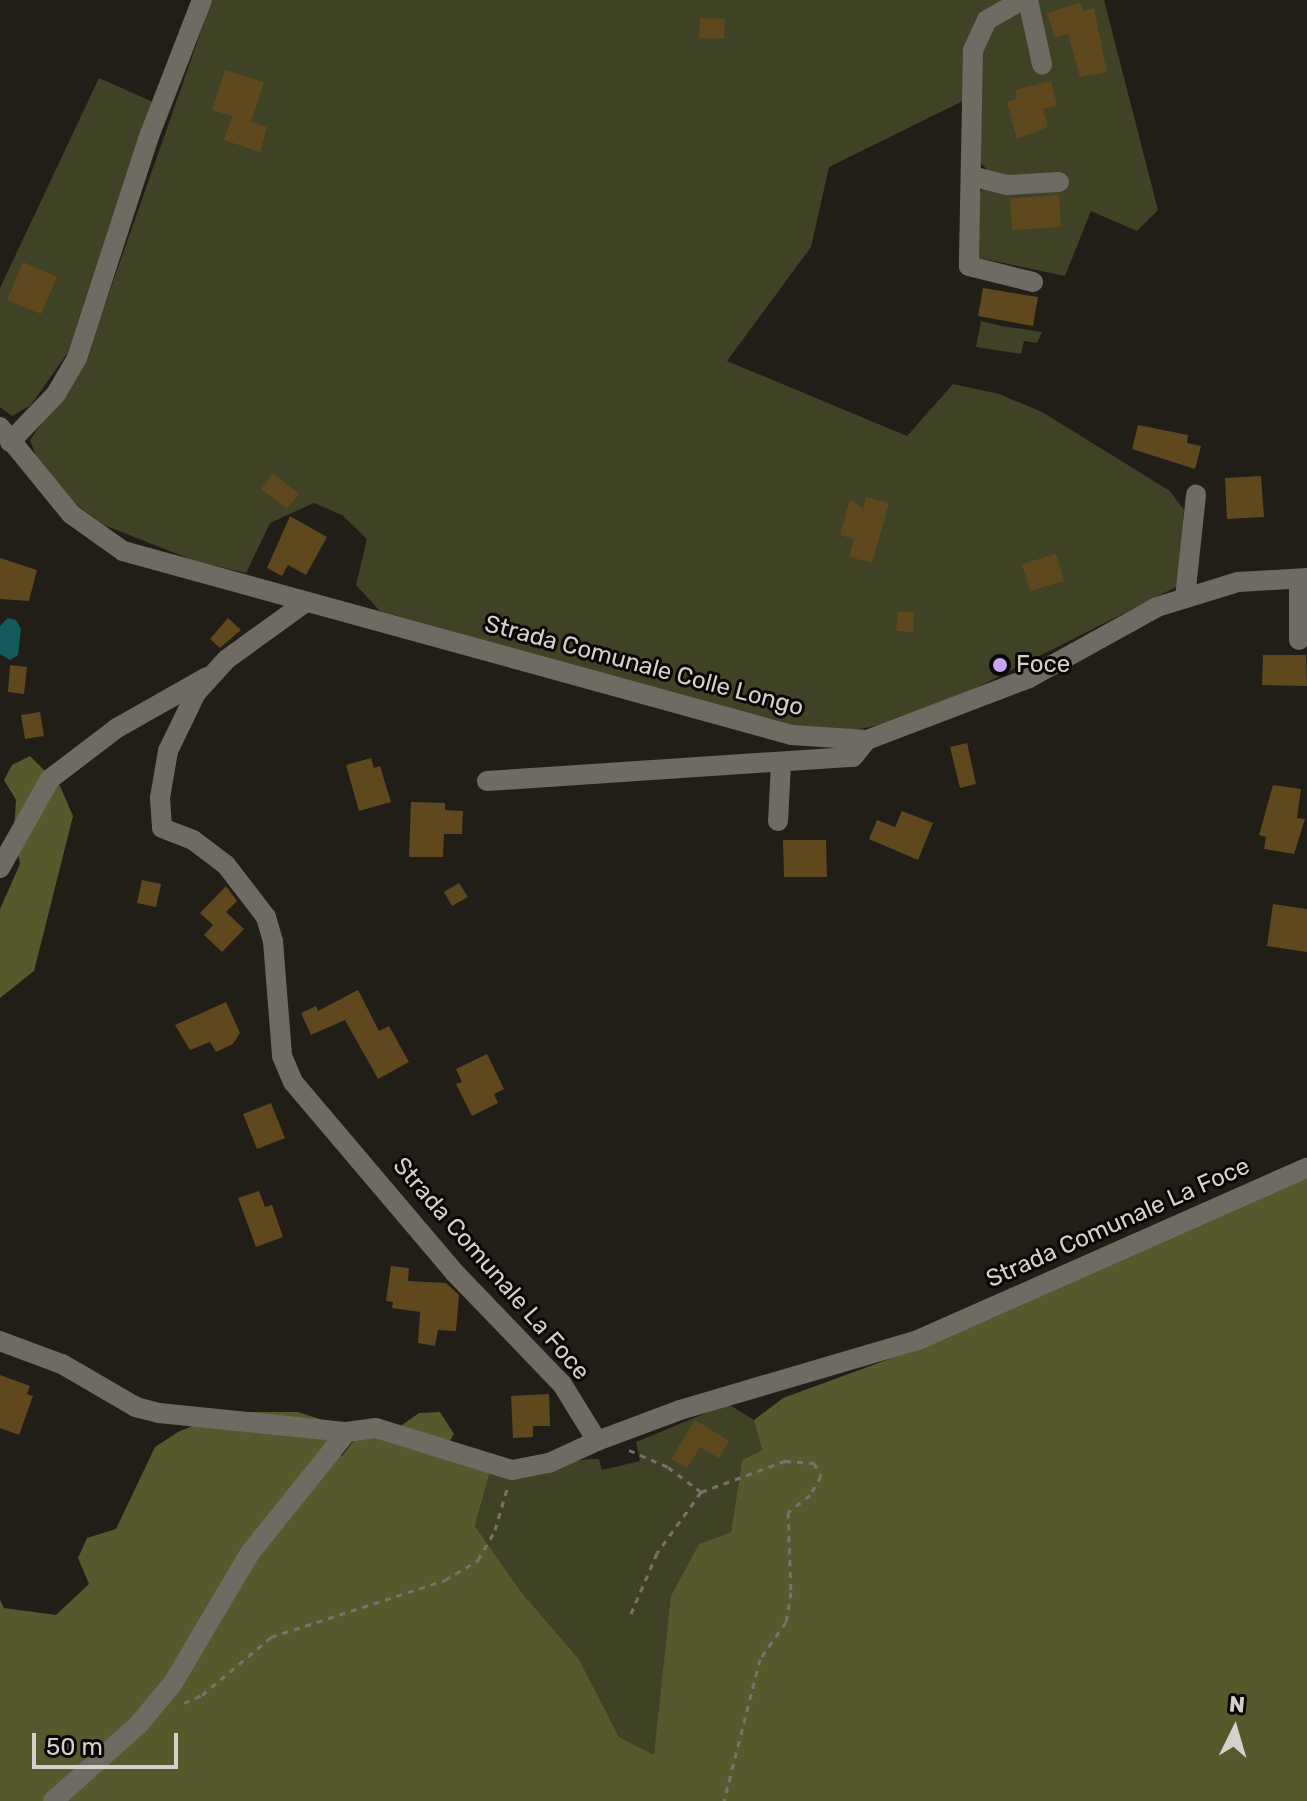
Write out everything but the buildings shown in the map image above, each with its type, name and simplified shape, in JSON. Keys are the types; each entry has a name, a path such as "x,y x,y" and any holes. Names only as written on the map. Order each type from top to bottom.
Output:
{"street":[{"path":"5,434 56,394 77,358 148,139 202,0"},
{"path":"1033,282 969,266 973,50 987,20 1025,0 1042,64"},
{"path":"971,176 1008,185 1059,182"},
{"name":"Strada Comunale Colle Longo","path":"5,434 71,514 123,551 792,735 867,740 1029,678 1157,607 1238,582 1303,579"},
{"path":"1185,598 1196,495"},
{"path":"1299,640 1303,579"},
{"name":"Strada Comunale La Foce","path":"306,602 211,677 183,714 168,751 160,798 162,828 193,840 226,865 266,917 273,941 282,1056 293,1082 455,1273 562,1384 597,1441 680,1410 918,1340 1307,1168"},
{"path":"0,868 50,779 117,728 211,677"},
{"path":"487,781 853,757 867,740"},
{"path":"778,821 781,764"},
{"path":"0,1341 62,1364 136,1407 206,1422 347,1432 376,1428 512,1470 549,1463 597,1441"},
{"path":"53,1801 139,1724 173,1683 250,1553 347,1432"}],"path":[{"path":"648,1457 701,1492"},
{"path":"630,1616 657,1553 701,1492 785,1461 814,1463 821,1476 810,1495 788,1512 791,1592 786,1622 760,1659 724,1801"},
{"path":"177,1706 202,1695 271,1637 445,1580 478,1560 495,1530 512,1470"}],"green space":[{"path":"212,0 1006,0 979,19 967,99 829,167 811,247 727,361 907,436 953,384 999,394 1042,412 1170,491 1184,510 1178,586 970,691 903,720 850,731 796,727 380,611 356,585 367,539 342,515 314,503 270,523 246,573 195,561 104,525 67,498 37,459 30,440 87,356"},
{"path":"1034,0 1104,0 1158,210 1137,231 1091,211 1065,276 975,257 978,199 989,172 981,163 978,65 991,25"},
{"path":"99,78 153,102 69,351 31,405 12,416 0,407 0,288"},
{"path":"981,321 1042,332 1037,343 1024,341 1021,354 976,347"},
{"path":"30,756 60,786 73,816 34,971 0,998 0,909 20,864 14,832 16,800 4,780 12,765"},
{"path":"1307,1177 1307,1801 0,1801 0,1600 4,1608 56,1615 89,1584 78,1558 87,1538 116,1529 155,1447 178,1432 226,1412 298,1412 323,1420 329,1436 326,1453 342,1456 355,1439 385,1437 419,1413 440,1412 454,1434 442,1453 490,1472 475,1526 522,1593 579,1659 619,1737 654,1755 671,1596 699,1544 731,1532 742,1460 762,1450 754,1420 783,1398 919,1348"},
{"path":"728,1404 754,1420 762,1450 742,1460 731,1532 699,1544 663,1691 654,1756 619,1737 579,1659 522,1593 475,1526 490,1472 590,1459 599,1459 602,1470 640,1461 636,1442"}],"water":[{"path":"8,618 16,620 21,629 18,655 10,660 0,654 0,626"}],"place":[{"name":"Foce","path":"1000,665"}]}
